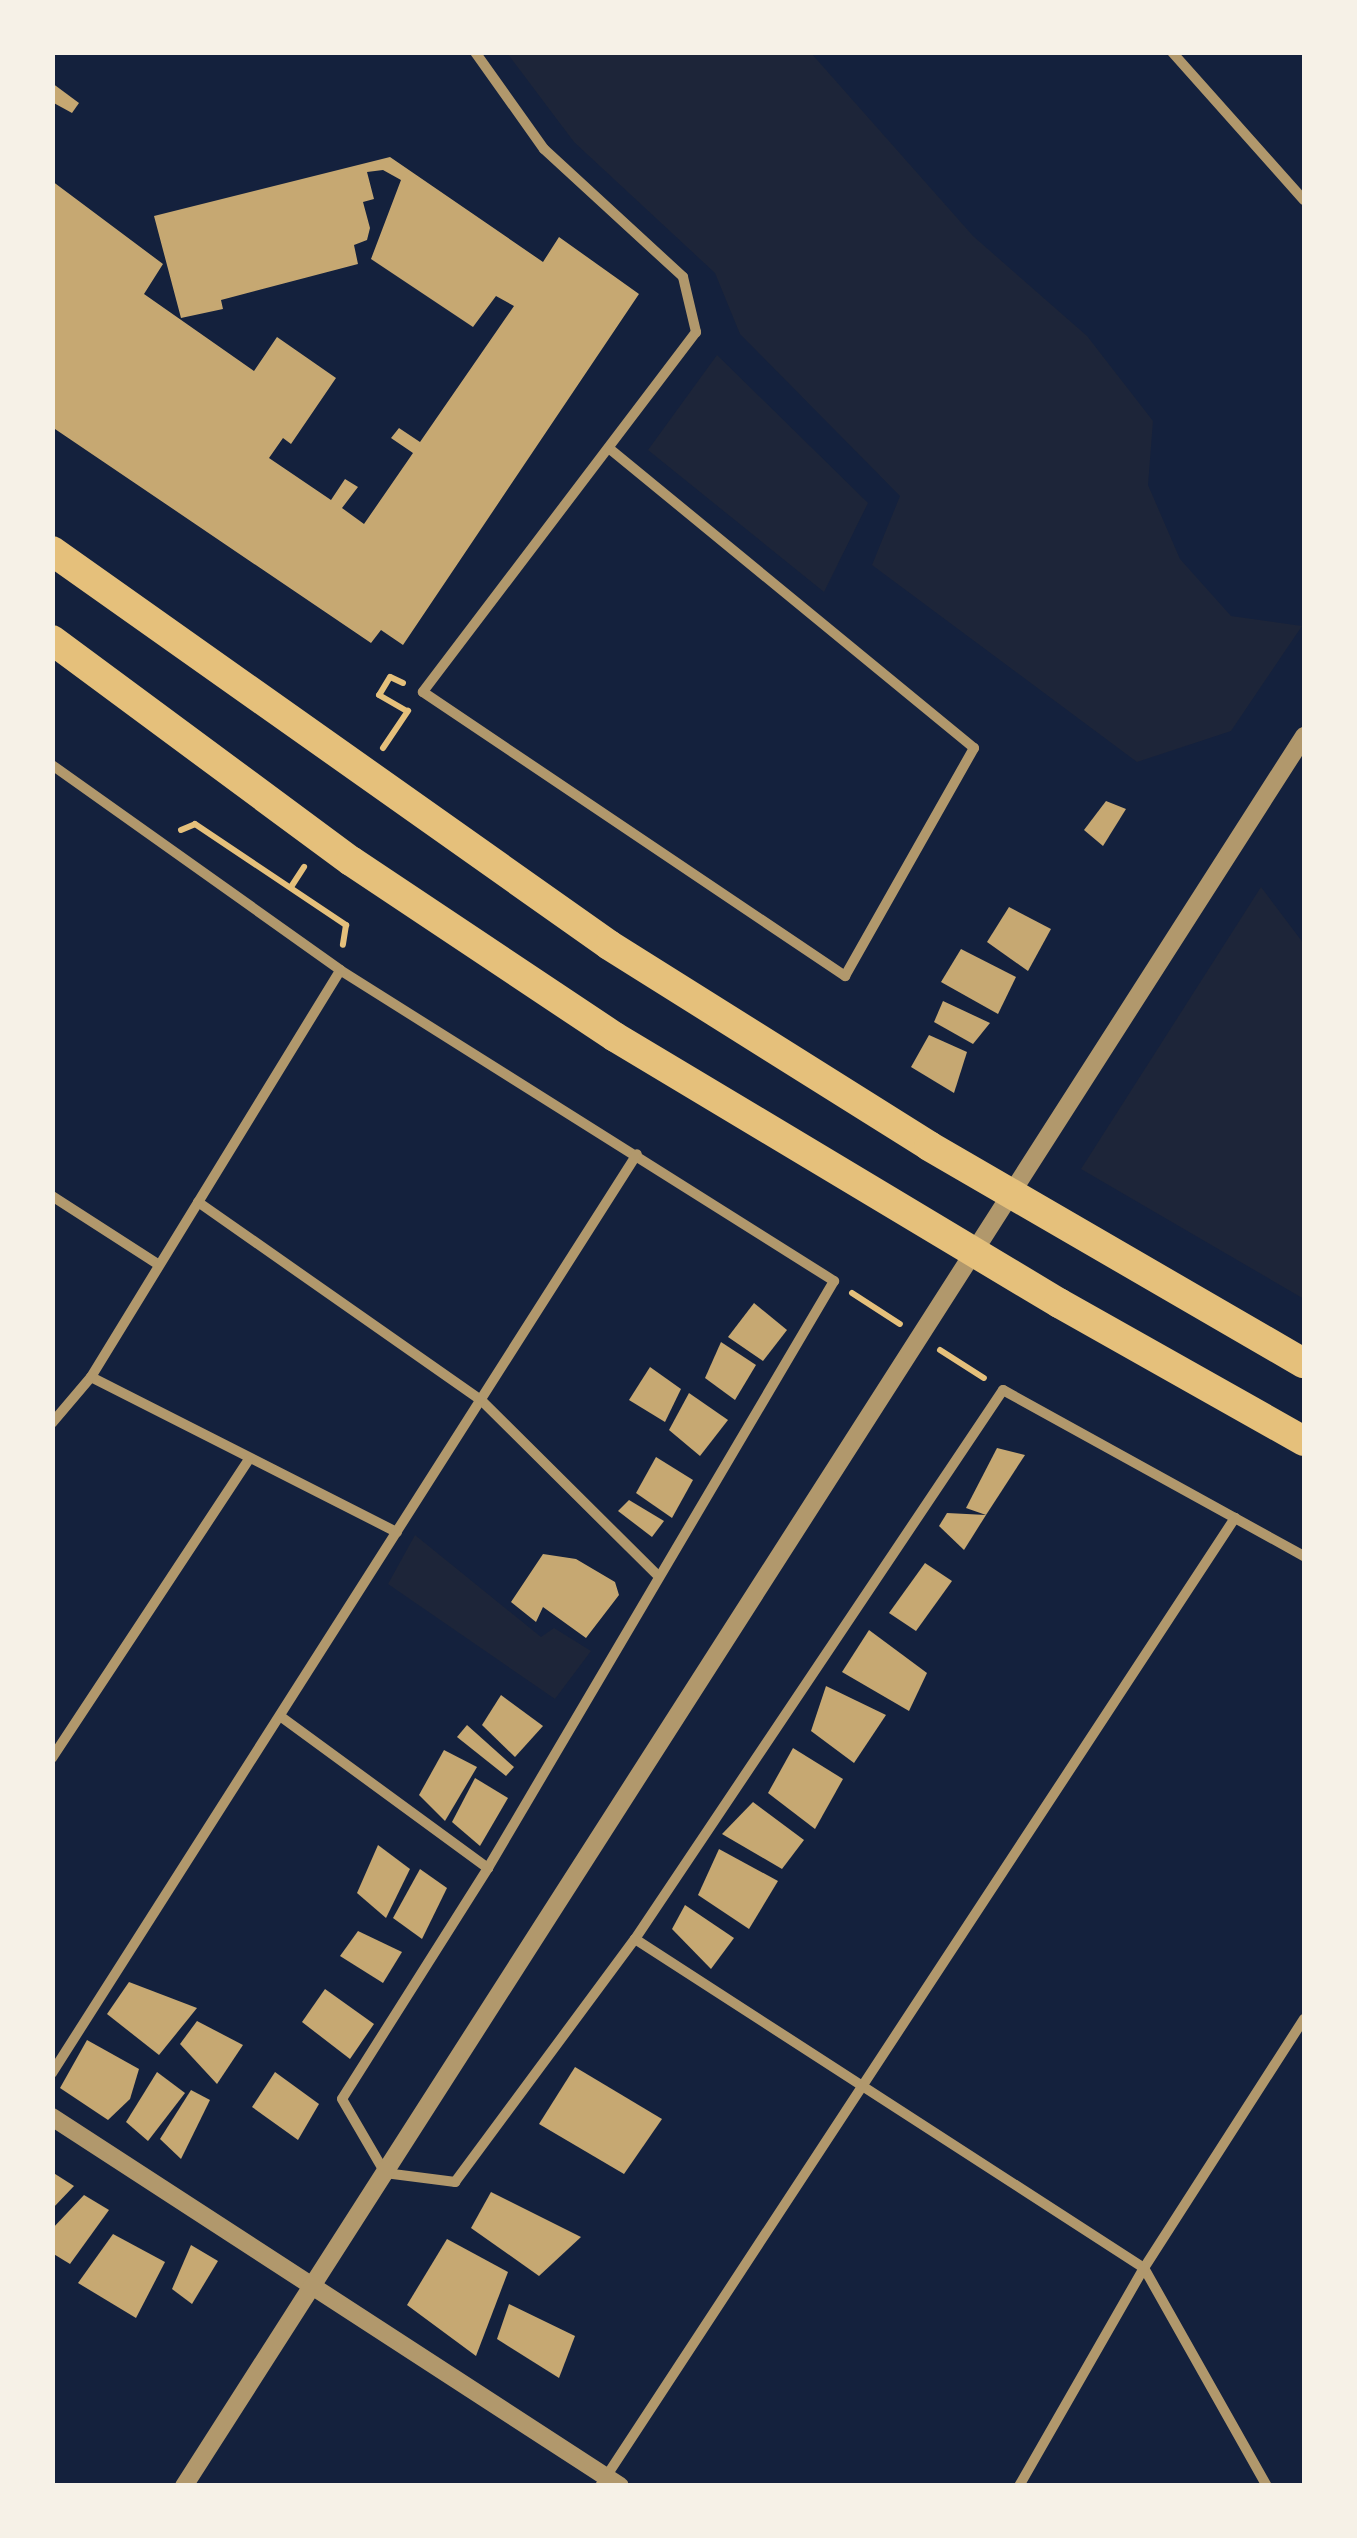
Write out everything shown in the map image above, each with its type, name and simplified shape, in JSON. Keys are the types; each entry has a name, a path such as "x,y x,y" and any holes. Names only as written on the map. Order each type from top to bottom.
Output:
{"highway":[{"path":"52,551 609,945 1091,1244 1304,1363"},
{"path":"52,640 350,862 615,1037 1059,1303 1304,1441"}],"street":[{"path":"475,52 544,150 683,276 696,332 422,692 845,976 974,748 610,449"},
{"path":"1172,52 1304,200"},
{"path":"184,2486 1304,736"},
{"path":"54,769 340,970 637,1154 834,1282 656,1574 488,1868 342,2099 385,2173"},
{"path":"52,1423 90,1377 340,970"},
{"path":"52,2074 637,1154"},
{"path":"52,1196 159,1265"},
{"path":"198,1202 481,1400 656,1574"},
{"path":"90,1377 248,1461 397,1532"},
{"path":"385,2173 455,2182 635,1939 1003,1390 1304,1556"},
{"path":"52,1758 248,1461"},
{"path":"52,2117 609,2483 864,2084 1235,1518"},
{"path":"280,1716 488,1868"},
{"path":"635,1939 1144,2268 1266,2486"},
{"path":"1019,2486 1144,2268 1304,2019"}],"path":[{"path":"157,842 195,824 346,924 340,970"}],"shaded area":[{"path":"507,53 811,53 973,236 1087,336 1153,421 1148,485 1180,559 1231,616 1302,626 1231,731 1137,762 872,565 900,496 740,334 715,273 574,142"},
{"path":"717,355 868,503 824,592 648,450"},
{"path":"1261,887 1304,944 1304,1299 1081,1169"},
{"path":"415,1535 541,1637 554,1628 591,1651 555,1699 388,1584"}],"building":[{"path":"52,83 79,103 72,113 52,102"},
{"path":"390,157 543,262 559,237 639,294 403,645 381,630 371,643 52,427 52,181 163,264 144,294 254,371 277,337 336,378 291,444 283,438 269,458 331,500 345,479 358,487 342,508 364,524 413,453 391,438 399,428 420,442 514,306 496,296 473,327 371,259 401,180 383,170 367,172 374,199 363,202 370,228 367,240 354,245 358,264 221,300 223,309 181,318 154,216"},
{"path":"1106,801 1126,809 1103,846 1084,830"},
{"path":"1009,907 1051,929 1028,971 987,942"},
{"path":"961,949 1016,977 998,1014 941,982"},
{"path":"943,1001 990,1023 973,1044 934,1022"},
{"path":"929,1035 967,1052 954,1093 911,1067"},
{"path":"754,1303 787,1330 763,1361 728,1337"},
{"path":"721,1342 756,1365 735,1400 705,1378"},
{"path":"650,1367 681,1389 665,1422 629,1400"},
{"path":"689,1393 728,1420 700,1456 669,1430"},
{"path":"997,1448 1025,1455 986,1515 966,1508"},
{"path":"656,1457 693,1480 672,1518 636,1493"},
{"path":"629,1500 664,1521 652,1537 618,1511"},
{"path":"947,1513 986,1515 964,1550 939,1526"},
{"path":"543,1554 576,1559 615,1582 619,1595 586,1638 543,1607 536,1622 511,1602"},
{"path":"925,1563 952,1581 916,1631 889,1613"},
{"path":"869,1630 927,1673 909,1711 842,1672"},
{"path":"826,1686 886,1715 854,1763 811,1731"},
{"path":"501,1695 543,1726 515,1757 482,1725"},
{"path":"467,1725 514,1767 506,1776 457,1737"},
{"path":"793,1748 843,1779 815,1829 768,1793"},
{"path":"444,1750 477,1767 445,1821 419,1795"},
{"path":"475,1778 508,1798 480,1846 452,1822"},
{"path":"753,1802 804,1840 782,1869 722,1834"},
{"path":"378,1845 410,1869 386,1918 357,1893"},
{"path":"719,1849 778,1881 749,1929 698,1895"},
{"path":"420,1869 447,1888 422,1939 393,1918"},
{"path":"685,1905 734,1938 711,1969 672,1929"},
{"path":"358,1931 402,1952 383,1983 340,1956"},
{"path":"129,1982 197,2008 159,2055 107,2014"},
{"path":"325,1989 374,2024 350,2059 302,2022"},
{"path":"197,2021 243,2045 217,2084 180,2044"},
{"path":"87,2040 139,2069 130,2099 108,2120 60,2088"},
{"path":"575,2067 662,2119 624,2174 539,2124"},
{"path":"157,2072 185,2093 148,2141 126,2122"},
{"path":"275,2072 319,2104 298,2140 252,2107"},
{"path":"191,2090 210,2100 181,2159 160,2139"},
{"path":"52,2172 74,2186 52,2209"},
{"path":"491,2192 581,2237 539,2276 471,2228"},
{"path":"84,2195 109,2210 70,2264 52,2253 52,2229"},
{"path":"113,2234 165,2262 136,2318 78,2283"},
{"path":"447,2239 508,2272 476,2356 407,2305"},
{"path":"191,2245 218,2261 192,2304 172,2289"},
{"path":"509,2304 575,2336 559,2378 497,2339"}]}
